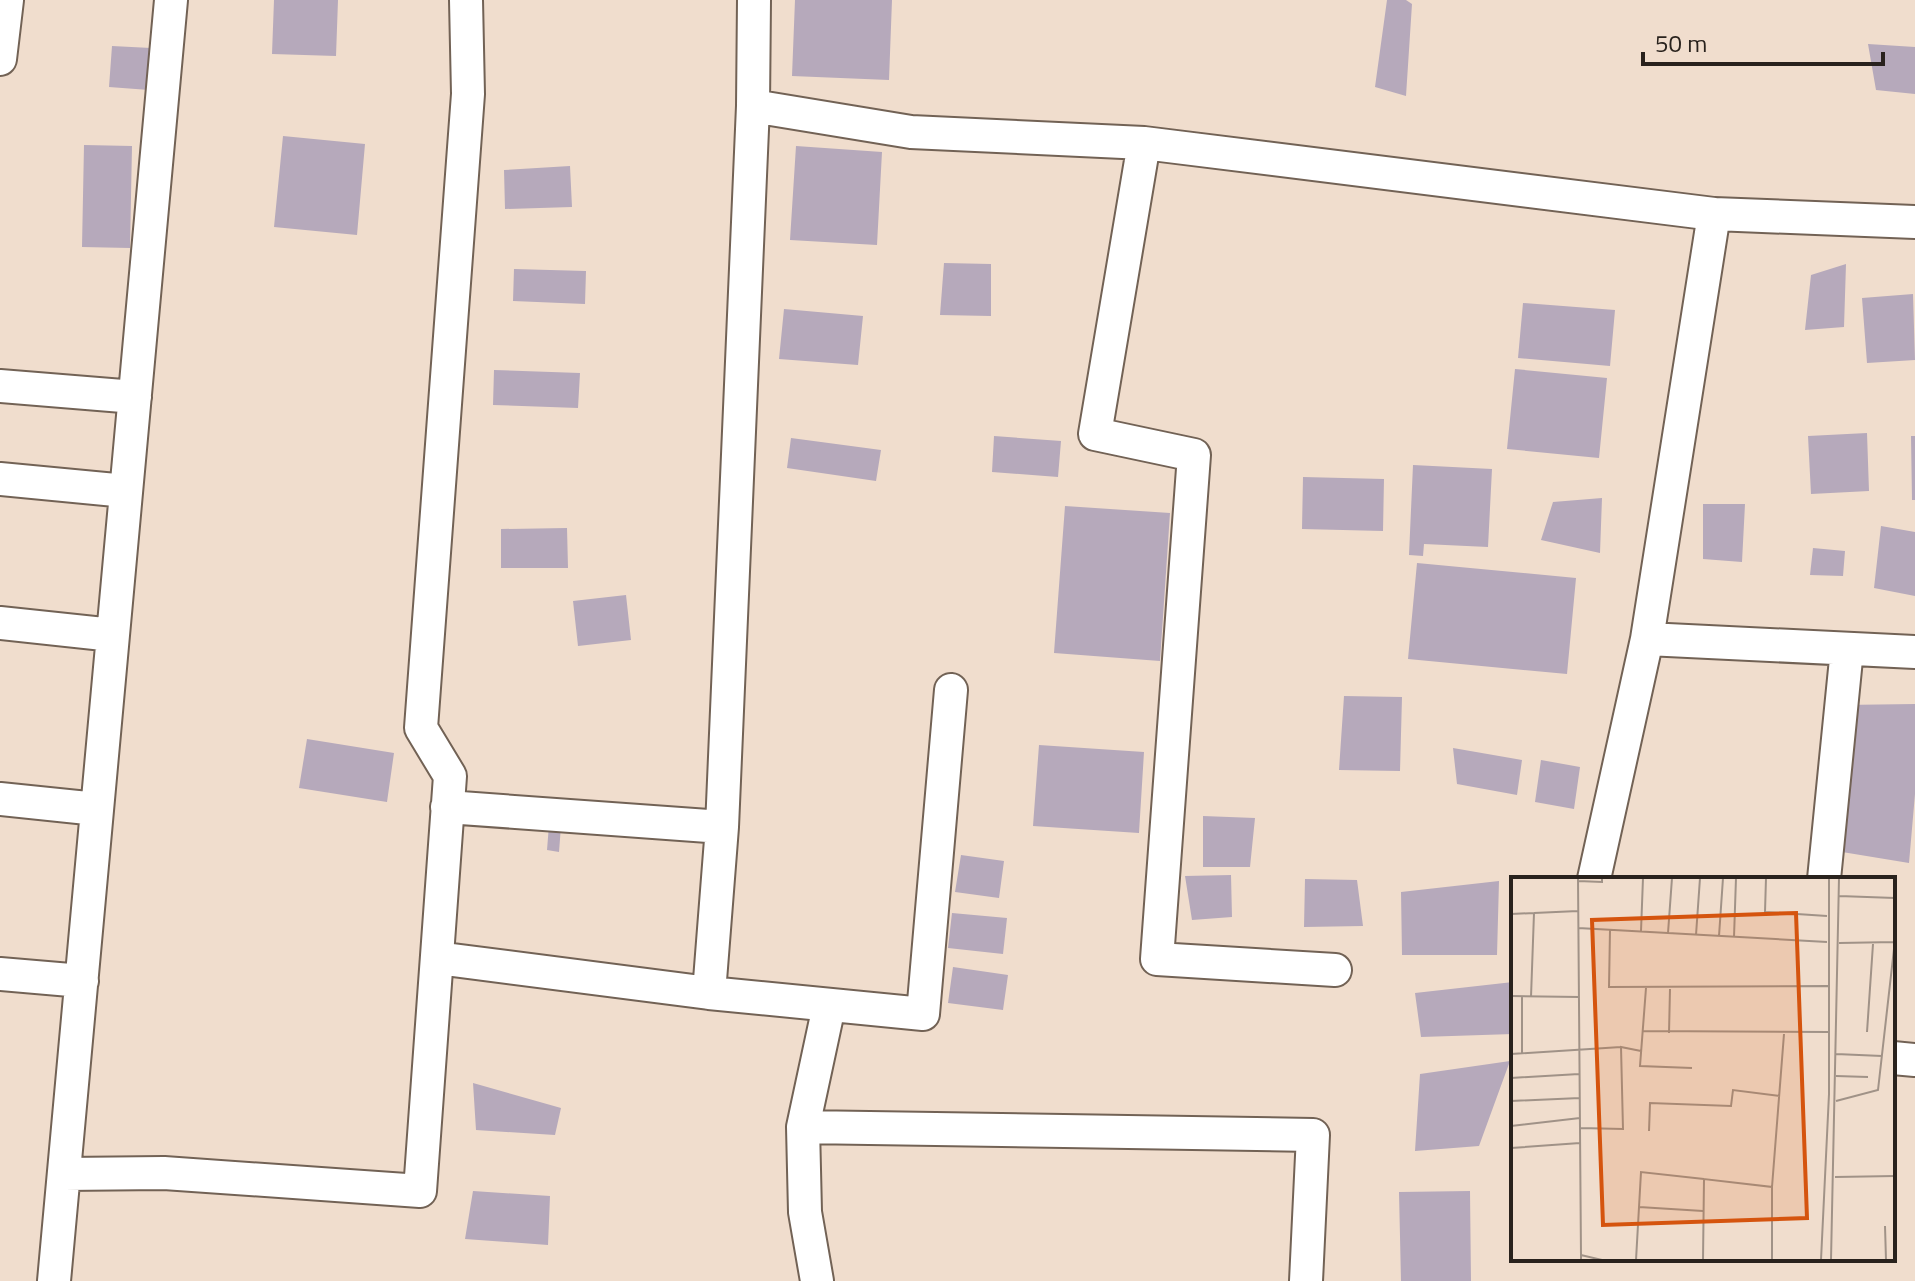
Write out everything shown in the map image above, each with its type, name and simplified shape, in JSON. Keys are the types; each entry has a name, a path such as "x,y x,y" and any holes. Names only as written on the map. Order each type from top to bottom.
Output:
{"street":[{"path":"0,59 7,0"},
{"path":"54,1281 171,0"},
{"path":"64,1174 164,1173 420,1191 450,776 421,728 468,94 466,0"},
{"path":"709,993 722,827 753,106 754,0"},
{"path":"753,106 911,132 1144,143 1714,214 1915,222"},
{"path":"1144,143 1095,434 1194,455 1157,959 1335,970"},
{"path":"1594,877 1647,639 1714,214"},
{"path":"0,386 135,397"},
{"path":"0,479 126,491"},
{"path":"0,623 113,635"},
{"path":"1647,639 1915,652"},
{"path":"1824,877 1847,649"},
{"path":"437,958 709,993 923,1014 951,690"},
{"path":"0,799 97,809"},
{"path":"447,807 722,827"},
{"path":"0,974 82,981"},
{"path":"817,1281 805,1212 803,1127 829,1006"},
{"path":"1895,1058 1915,1060"},
{"path":"803,1127 1313,1135 1306,1281"}],"building":[{"path":"274,0 338,0 336,56 272,54"},
{"path":"795,0 892,0 889,80 792,76"},
{"path":"1387,0 1406,0 1412,4 1406,96 1375,87"},
{"path":"1868,44 1915,47 1915,94 1876,90"},
{"path":"112,46 151,48 149,90 109,87"},
{"path":"283,136 365,144 357,235 274,227"},
{"path":"84,145 132,146 130,248 82,247"},
{"path":"796,146 882,152 877,245 790,240"},
{"path":"570,166 572,207 505,209 504,170"},
{"path":"944,263 991,264 991,316 940,315"},
{"path":"1846,264 1844,327 1805,330 1811,275"},
{"path":"514,269 586,271 585,304 513,301"},
{"path":"1913,294 1915,360 1867,363 1862,298"},
{"path":"1523,303 1615,310 1610,366 1518,358"},
{"path":"784,309 863,316 858,365 779,359"},
{"path":"1515,369 1607,378 1599,458 1507,449"},
{"path":"494,370 580,373 578,408 493,405"},
{"path":"1867,433 1869,491 1811,494 1808,436"},
{"path":"994,436 1061,441 1058,477 992,472"},
{"path":"1911,436 1915,436 1915,500 1912,500"},
{"path":"791,438 881,450 876,481 787,468"},
{"path":"1413,465 1492,469 1488,547 1424,544 1423,556 1409,555"},
{"path":"1303,477 1384,479 1383,531 1302,529"},
{"path":"1602,498 1600,553 1541,540 1553,502"},
{"path":"1703,504 1745,504 1742,562 1703,559"},
{"path":"1065,506 1170,513 1160,661 1054,653"},
{"path":"1881,526 1915,532 1915,596 1874,588"},
{"path":"567,528 568,568 501,568 501,529"},
{"path":"1813,548 1845,551 1843,576 1810,575"},
{"path":"1417,563 1576,578 1567,674 1408,659"},
{"path":"626,595 631,640 578,646 573,601"},
{"path":"1344,696 1402,697 1400,771 1339,770"},
{"path":"1915,704 1915,794 1909,863 1830,850 1842,705"},
{"path":"307,739 394,753 387,802 299,788"},
{"path":"1039,745 1144,752 1139,833 1033,826"},
{"path":"1453,748 1522,760 1517,795 1457,784"},
{"path":"1541,760 1580,767 1574,809 1535,802"},
{"path":"1203,816 1255,818 1250,867 1203,867"},
{"path":"549,825 561,826 559,852 547,850"},
{"path":"961,855 1004,861 999,898 955,892"},
{"path":"1231,875 1232,917 1192,920 1185,876"},
{"path":"1305,879 1357,880 1363,926 1304,927"},
{"path":"1499,881 1497,955 1402,955 1401,892"},
{"path":"952,913 1007,918 1003,954 948,948"},
{"path":"953,967 1008,975 1003,1010 948,1003"},
{"path":"1511,982 1511,1034 1421,1037 1415,993"},
{"path":"1510,1061 1479,1146 1415,1151 1420,1074"},
{"path":"473,1083 561,1108 555,1135 476,1130"},
{"path":"473,1191 550,1196 548,1245 465,1239"},
{"path":"1470,1191 1471,1281 1401,1281 1399,1192"}]}
